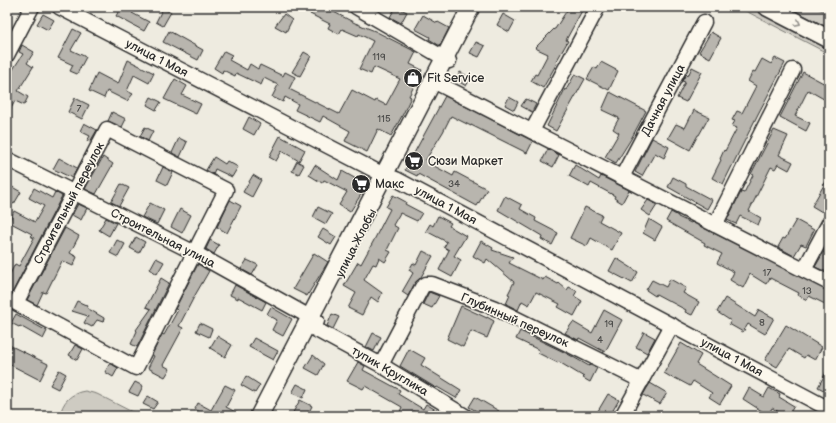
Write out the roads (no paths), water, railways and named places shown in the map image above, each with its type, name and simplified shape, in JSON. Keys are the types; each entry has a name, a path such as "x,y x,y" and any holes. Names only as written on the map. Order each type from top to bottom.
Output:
{"main road":[{"name":"улица Жлобы","path":"447,59 471,7"},
{"name":"улица Жлобы","path":"268,416 386,176 447,59 477,7"},
{"path":"767,7 829,39"},
{"name":"улица Жлобы","path":"259,416 313,322"}],"street":[{"path":"7,55 32,7"},
{"name":"улица 1 Мая","path":"59,7 386,176 404,183 829,409"},
{"path":"356,7 371,11 447,59"},
{"path":"532,130 598,7"},
{"name":"Дачная улица","path":"622,177 704,22"},
{"path":"715,225 794,70"},
{"path":"435,82 532,130 829,284"},
{"name":"Строительный переулок","path":"107,129 226,190 195,253 136,368 16,303 107,129"},
{"name":"Строительная улица","path":"7,159 195,253 313,322"},
{"path":"804,270 829,222"},
{"name":"Глубинный переулок","path":"381,365 422,287 426,284 432,284 495,308 642,380"},
{"name":"тупик Круглика","path":"313,322 465,416"},
{"path":"622,416 672,325"}],"place":[{"name":"Fit Service","path":"413,78"},
{"name":"Сюзи Маркет","path":"414,161"},
{"name":"Макс","path":"361,184"}]}
